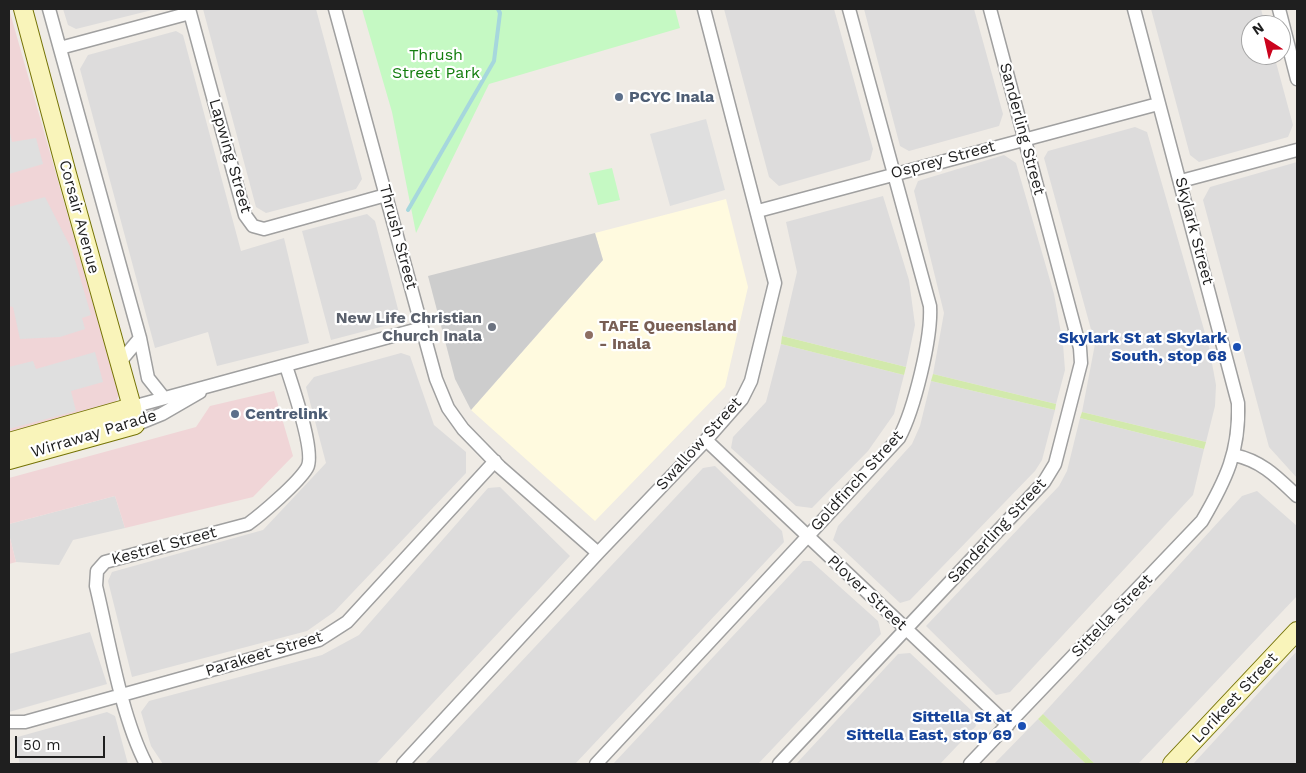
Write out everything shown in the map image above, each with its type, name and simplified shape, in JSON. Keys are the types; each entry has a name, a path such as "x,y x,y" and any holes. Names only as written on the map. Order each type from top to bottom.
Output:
{"street":[{"name":"Corsair Avenue","path":"23,9 134,416"},
{"path":"49,9 140,338 148,378 164,398"},
{"name":"Thrush Street","path":"335,9 436,380 448,408 463,428 495,461 598,553"},
{"name":"Swallow Street","path":"403,764 598,553 706,440 742,399 751,381 775,283 758,211 704,9"},
{"name":"Goldfinch Street","path":"596,764 898,438 910,411 931,323 930,306 849,9"},
{"name":"Sanderling Street","path":"779,764 1044,482 1056,464 1081,364 1080,348 990,9"},
{"name":"Skylark Street","path":"1134,9 1158,104 1181,181 1238,403 1239,428 1234,455"},
{"path":"60,48 189,11"},
{"name":"Lapwing Street","path":"189,11 245,215 253,226 264,229 386,195"},
{"path":"1291,30 1297,79"},
{"name":"Osprey Street","path":"758,211 894,173 1158,104"},
{"path":"1181,181 1297,150"},
{"name":"Wirraway Parade","path":"9,460 134,416 164,398 204,389 422,328"},
{"path":"119,363 140,338"},
{"name":"Kestrel Street","path":"146,764 137,748 122,695 96,586 97,571 105,562 248,524 266,512 308,467 310,448 286,366"},
{"name":"Wirraway Parade","path":"9,442 134,416 162,414 204,389"},
{"name":"Plover Street","path":"706,440 1008,725"},
{"path":"1234,455 1259,463 1297,496"},
{"name":"Sittella Street","path":"970,764 1202,521 1222,487 1234,455"},
{"name":"Parakeet Street","path":"9,730 25,722 299,646 326,635 347,622 495,461"},
{"name":"Lorikeet Street","path":"1172,764 1297,631"},
{"name":"Parakeet Street","path":"9,722 25,722"}],"shaded area":[{"path":"9,9 119,395 115,404 9,432"},
{"path":"63,9 156,9 76,29 68,25"},
{"path":"203,9 316,9 362,179 356,189 266,213 256,207"},
{"path":"724,9 834,9 873,149 870,160 779,186 769,177"},
{"path":"864,9 974,9 1003,114 999,126 909,151 900,146"},
{"path":"1151,9 1261,9 1262,15 1241,15 1241,65 1277,65 1293,125 1288,137 1199,162 1190,155"},
{"path":"176,31 183,35 241,251 284,238 309,343 217,366 208,332 155,348 80,69 88,55"},
{"path":"706,119 725,190 670,206 650,134"},
{"path":"1135,127 1147,132 1209,347 1216,385 1215,406 1206,442 1082,412 1095,344 1044,158 1048,151"},
{"path":"9,129 12,142 36,138 43,164 9,174"},
{"path":"1004,155 1016,163 1054,294 1063,344 1065,370 1056,404 933,374 944,313 914,191 918,181"},
{"path":"1297,162 1297,478 1269,447 1203,200 1210,187"},
{"path":"883,196 909,280 915,325 906,367 782,336 797,272 786,222"},
{"path":"45,197 72,250 91,315 82,318 85,329 60,337 20,339 13,307 9,306 9,207"},
{"path":"726,199 748,287 725,387 595,521 471,410 603,260 595,233"},
{"path":"367,214 375,221 399,313 392,324 331,340 302,231"},
{"name":"New Life Christian Church Inala","path":"595,233 603,260 471,410 455,379 428,276"},
{"path":"781,344 904,375 894,414 868,451 812,508 796,506 731,448 733,437 766,402"},
{"path":"95,352 103,382 71,391 76,411 9,429 9,367 33,361 36,369"},
{"path":"401,353 410,356 434,425 466,452 466,473 334,612 307,631 132,677 108,581 112,572 263,530 326,463 306,387 314,377"},
{"path":"931,381 1055,410 1042,460 1035,471 910,600 900,603 833,540 838,526 912,444 920,426"},
{"path":"274,391 293,456 253,497 125,528 115,496 9,524 9,478 196,427 210,406"},
{"path":"1080,418 1204,449 1193,495 1010,692 996,695 926,626 1059,486 1067,471"},
{"path":"715,466 782,531 784,542 575,764 425,764 703,468"},
{"path":"500,487 570,556 376,764 163,764 151,746 141,712 149,701 322,655 359,635 488,488"},
{"path":"1257,491 1297,526 1297,596 1138,764 1095,764 1043,714 1242,496"},
{"path":"115,496 125,528 73,540 59,565 16,562 9,534 9,524"},
{"path":"9,534 16,562 9,564"},
{"path":"803,561 811,561 878,621 881,634 758,764 613,764"},
{"path":"90,632 107,684 9,712 9,654"},
{"path":"1297,651 1297,764 1193,764"},
{"path":"910,653 972,711 976,726 940,764 796,764 898,654"},
{"path":"107,712 115,716 128,764 20,764 14,738"},
{"path":"1038,719 1086,764 994,764"}],"green space":[{"name":"Thrush Street Park","path":"362,9 675,9 680,28 489,84 416,233 392,112"},
{"path":"612,168 620,200 598,205 589,173"},
{"path":"782,336 906,367 904,375 781,344"},
{"path":"933,374 1056,404 1055,410 931,381"},
{"path":"1082,412 1206,442 1204,449 1080,418"},
{"path":"1043,714 1095,764 1086,764 1038,719"}],"waterway":[{"path":"408,210 494,61 500,13 498,9"}],"place":[{"name":"PCYC Inala","path":"619,97"},
{"name":"New Life Christian Church Inala","path":"492,327"},
{"name":"TAFE Queensland - Inala","path":"589,335"},
{"name":"Skylark St at Skylark South, stop 68","path":"1237,347"},
{"name":"Centrelink","path":"235,414"},
{"name":"Sittella St at Sittella East, stop 69","path":"1022,726"}]}
